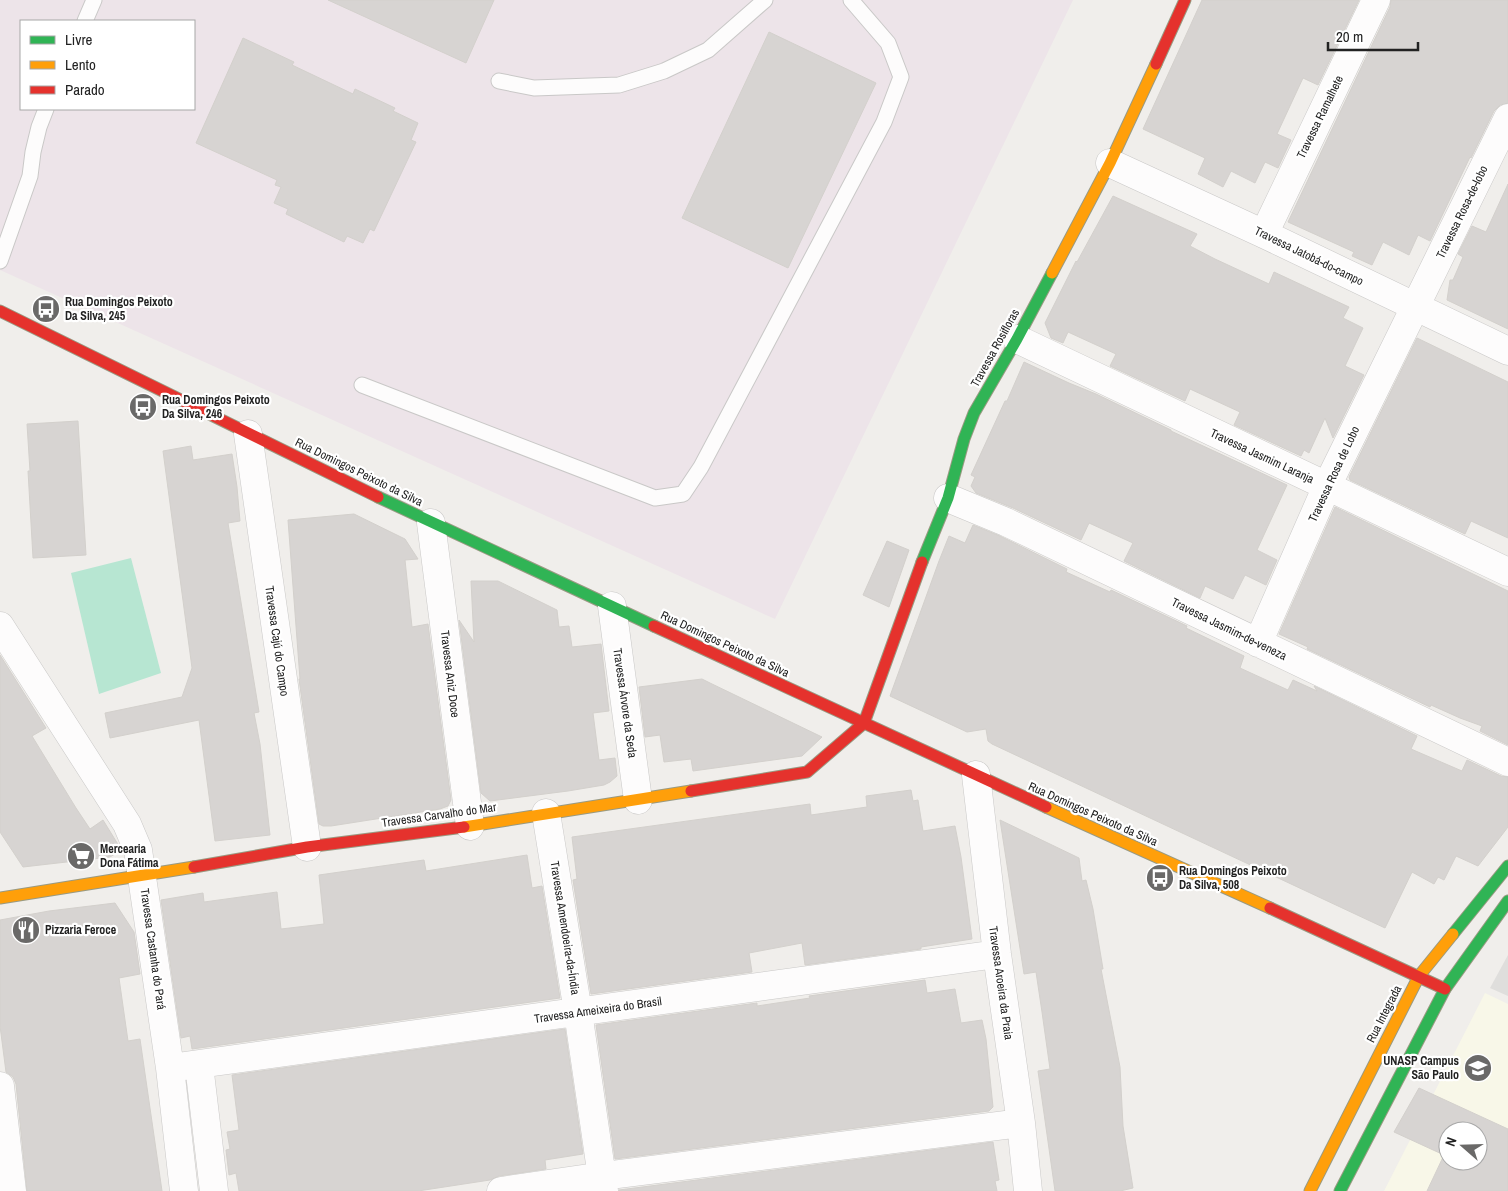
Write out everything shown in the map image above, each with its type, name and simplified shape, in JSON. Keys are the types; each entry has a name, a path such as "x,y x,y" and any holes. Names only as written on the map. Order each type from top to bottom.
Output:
{"street":[{"name":"Travessa Rosifloras","path":"864,723 924,555 948,498 964,439 974,413 1017,339 1110,163 1185,0"},
{"name":"Travessa Ramalhete","path":"1264,234 1376,0"},
{"name":"Travessa Rosa-de-lobo","path":"1416,307 1508,118"},
{"name":"Travessa Jatobá-do-campo","path":"1110,163 1264,234 1508,351"},
{"name":"Travessa Rosa de Lobo","path":"1258,643 1327,486 1416,307"},
{"name":"Rua Domingos Peixoto da Silva","path":"0,311 430,523 976,776 1419,976 1445,990"},
{"name":"Travessa Jasmim Laranja","path":"1017,339 1508,572"},
{"name":"Travessa Cajú do Campo","path":"248,434 307,847"},
{"name":"Travessa Jasmim-de-veneza","path":"948,498 1006,522 1508,762"},
{"name":"Travessa Aniz Doce","path":"430,523 470,826"},
{"name":"Travessa Árvore da Seda","path":"612,606 638,800"},
{"name":"Travessa Castanha do Pará","path":"0,626 126,824 138,850 170,1068 184,1191"},
{"name":"Travessa Carvalho do Mar","path":"0,898 142,876 307,847 470,826 807,772 864,723"},
{"name":"Travessa Aroeira da Praia","path":"976,776 997,954 1021,1123 1028,1191"},
{"name":"Travessa Amendoeira-da-Índia","path":"546,813 604,1183"},
{"name":"Rua Integrada","path":"1310,1191 1419,976 1508,866"},
{"path":"1340,1191 1445,990 1508,901"},
{"name":"Travessa Ameixeira do Brasil","path":"170,1068 997,954"},
{"path":"198,1065 214,1191"},
{"path":"0,1086 12,1191"},
{"path":"501,1191 604,1183 1021,1123"}],"lane":[{"path":"85,20 94,0"},
{"path":"499,81 534,88 619,85 664,71 708,50 765,0"},
{"path":"362,385 655,498 683,494 701,467 884,122 901,77 888,42 851,0"},
{"path":"0,261 30,176 33,152 46,110"}],"shaded area":[{"path":"0,0 1073,0 775,619 0,270"},
{"path":"1508,955 1508,996 1490,988"},
{"name":"UNASP Campus São Paulo","path":"1485,993 1508,1004 1508,1191 1384,1191"}],"green space":[{"path":"131,558 161,673 99,694 71,573"}],"building":[{"path":"328,0 494,0 466,63"},
{"path":"1202,0 1359,0 1318,85 1303,78 1277,134 1291,140 1278,168 1265,162 1255,183 1231,171 1223,187 1198,174 1205,158 1143,129"},
{"path":"1391,0 1508,0 1508,103 1500,105 1494,111 1430,241 1418,235 1409,255 1383,242 1372,265 1352,256 1354,252 1288,222 1390,7"},
{"path":"769,32 876,83 788,268 682,218"},
{"path":"243,38 294,62 292,65 353,94 355,89 395,108 393,111 418,123 411,140 416,142 374,231 370,229 363,243 347,236 344,242 286,214 288,209 274,203 281,187 275,185 277,180 196,143"},
{"path":"1508,184 1508,329 1447,300 1450,280 1453,280 1463,257 1458,254 1472,226 1486,232"},
{"path":"1113,196 1197,234 1190,246 1215,259 1269,284 1274,272 1349,307 1343,318 1363,328 1345,366 1364,375 1333,438 1325,418 1309,453 1304,450 1301,456 1234,425 1240,412 1190,389 1185,401 1110,366 1116,354 1068,332 1063,343 1051,338 1045,323 1076,261"},
{"path":"1417,338 1508,382 1508,538 1471,521 1465,534 1350,480 1349,477"},
{"path":"1024,362 1096,394 1287,485 1257,550 1277,560 1266,585 1245,575 1233,599 1205,586 1200,598 1124,561 1133,543 1089,523 1081,540 976,493 971,486 975,477 971,475"},
{"path":"78,421 86,555 33,558 27,424"},
{"path":"191,446 193,460 232,454 240,521 228,523 259,712 254,713 260,744 270,835 215,841 199,720 110,738 105,713 182,697 192,668 163,451"},
{"path":"1335,507 1508,591 1508,745 1480,731 1482,726 1431,705 1430,707 1279,634"},
{"path":"354,514 405,539 418,559 405,560 412,627 428,624 451,800 448,806 440,809 323,826 319,824 299,679 288,520"},
{"path":"973,525 1067,569 1066,572 1110,592 1111,590 1187,626 1186,628 1244,656 1240,668 1288,690 1293,680 1317,691 1314,686 1417,736 1411,749 1462,771 1467,760 1501,776 1508,777 1508,827 1478,866 1456,856 1444,880 1438,877 1434,884 1412,872 1385,928 992,744 988,741 986,729 967,732 890,696 949,536 965,543"},
{"path":"887,541 909,550 889,607 863,595"},
{"path":"471,581 498,581 557,610 559,627 569,626 572,647 601,644 609,711 593,713 599,760 615,758 617,776 610,782 604,785 568,791 490,801 481,793 459,620 474,642"},
{"path":"0,655 46,728 32,736 76,808 90,829 103,820 119,846 121,850 110,857 23,867 0,832"},
{"path":"702,679 822,737 802,756 693,771 691,759 664,762 660,735 645,737 639,687"},
{"path":"911,790 913,801 918,800 923,831 955,826 972,939 921,947 921,949 805,965 802,943 749,953 752,972 591,994 573,880 577,879 572,837 810,804 811,815 867,807 866,796"},
{"path":"1000,820 1079,858 1082,881 1086,880 1093,909 1103,969 1101,969 1120,1067 1123,1126 1133,1188 1120,1191 1055,1191 1038,1071 1050,1069 1042,1012 1036,972 1024,974"},
{"path":"527,855 532,888 542,886 560,998 192,1049 190,1036 181,1038 161,900 203,893 204,902 277,892 281,929 324,924 319,875 424,860 426,871"},
{"path":"115,903 134,932 140,974 119,978 128,1041 140,1039 162,1191 27,1191 16,1084 13,1077 6,1072 0,1026 0,920 49,911"},
{"path":"925,980 927,993 955,989 961,1023 982,1020 986,1039 993,1107 989,1111 615,1159 596,1025 757,1003 757,1006 810,998 809,996"},
{"path":"565,1029 583,1154 545,1160 546,1169 418,1191 239,1191 236,1173 229,1175 226,1150 230,1149 227,1132 239,1130 232,1075"},
{"path":"1419,1088 1508,1129 1508,1191 1427,1191 1438,1168 1438,1171 1488,1171 1488,1121 1438,1121 1438,1152 1394,1132"},
{"path":"993,1142 999,1180 995,1181 997,1191 619,1191 619,1190"}],"traffic: fast":[{"path":"922,562 948,498 964,439 974,413 1017,339 1052,273"},
{"path":"378,497 654,626"},
{"path":"1453,934 1508,866"},
{"path":"1340,1191 1445,989 1508,901"}],"traffic: slow":[{"path":"1052,273 1110,163 1156,64"},
{"path":"464,827 691,791"},
{"path":"1046,807 1270,908"},
{"path":"0,898 194,867"},
{"path":"1310,1191 1419,976 1453,934"}],"traffic: jam":[{"path":"1156,64 1185,0"},
{"path":"0,311 378,497"},
{"path":"691,791 807,772 864,723 922,562"},
{"path":"654,626 1046,807"},
{"path":"194,867 307,847 464,827"},
{"path":"1270,908 1445,989"}],"place":[{"name":"Rua Domingos Peixoto Da Silva, 245","path":"46,309"},
{"name":"Rua Domingos Peixoto Da Silva, 246","path":"143,407"},
{"name":"Mercearia Dona Fátima","path":"81,856"},
{"name":"Rua Domingos Peixoto Da Silva, 508","path":"1160,878"},
{"name":"Pizzaria Feroce","path":"26,930"},
{"name":"UNASP Campus São Paulo","path":"1478,1068"}]}
